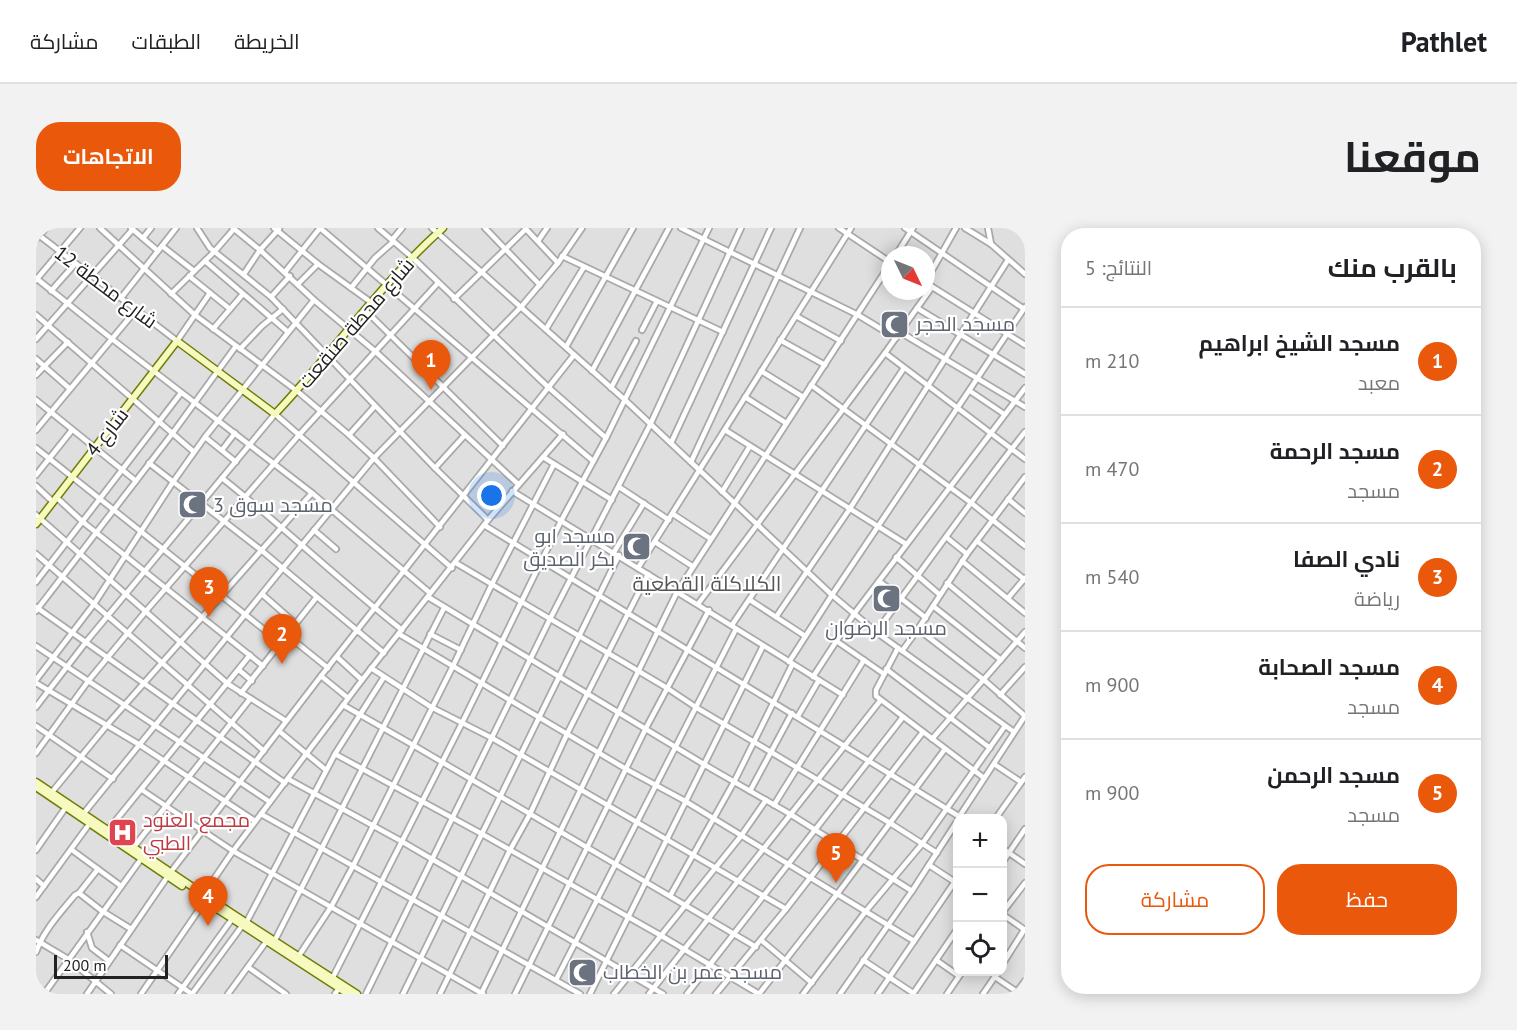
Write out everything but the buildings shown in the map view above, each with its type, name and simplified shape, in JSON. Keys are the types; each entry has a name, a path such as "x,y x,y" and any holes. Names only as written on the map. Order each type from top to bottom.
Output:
{"street":[{"path":"37,236 46,228"},
{"path":"80,228 36,279 312,493 444,608 815,829 912,891"},
{"path":"100,228 195,315 297,391 349,435 440,527"},
{"path":"143,238 151,228"},
{"path":"121,298 176,228"},
{"path":"197,228 214,252 271,297 463,497 488,520"},
{"path":"171,294 214,252 233,228 376,352 491,462 518,484"},
{"path":"271,297 320,228 593,461"},
{"path":"378,228 606,438"},
{"path":"351,288 402,228"},
{"path":"485,228 540,285"},
{"path":"454,299 525,228 558,263"},
{"path":"538,241 547,228"},
{"path":"84,813 374,458 521,307 558,263 582,228"},
{"path":"566,347 633,228"},
{"path":"592,371 669,228"},
{"path":"681,228 778,274 858,315 896,338"},
{"path":"332,979 561,521 606,438 709,228"},
{"path":"366,994 549,619 650,424 741,228"},
{"path":"671,443 771,228"},
{"path":"691,462 800,228"},
{"path":"839,228 849,231 881,256"},
{"path":"670,896 735,782 775,703 790,664 805,636 1024,309 991,288 912,230 904,228"},
{"path":"935,266 956,228"},
{"path":"965,228 991,244 1025,274"},
{"path":"988,228 991,244"},
{"path":"36,339 132,229 194,271"},
{"path":"244,274 277,229 318,264 372,303"},
{"path":"438,230 611,387 832,595 876,632 1014,732"},
{"name":"شارع محطة صنقعت","path":"275,414 438,230"},
{"path":"902,246 912,230"},
{"path":"638,568 849,231"},
{"name":"شارع محطة 12","path":"37,236 177,341"},
{"path":"562,256 723,332"},
{"path":"776,618 849,510 1008,260"},
{"path":"205,261 288,332"},
{"path":"51,291 75,264"},
{"path":"298,284 318,264"},
{"path":"546,329 584,267"},
{"path":"189,276 230,309"},
{"path":"142,790 233,851 482,994 501,950 677,592 881,278"},
{"path":"36,753 89,680 127,633 299,435 438,283"},
{"path":"935,288 1025,345"},
{"path":"210,293 177,341 275,414 426,545 454,565 492,584 667,688 937,853"},
{"path":"213,329 243,294"},
{"path":"255,821 140,745 36,681 94,604 194,452 314,300"},
{"path":"698,604 885,354 922,300"},
{"path":"642,330 657,301"},
{"path":"917,308 1025,374"},
{"path":"283,309 238,348 219,371 37,609 221,738 287,781 401,841 663,994"},
{"path":"36,430 136,310"},
{"path":"365,310 503,446"},
{"path":"36,315 194,452"},
{"path":"796,316 841,341"},
{"path":"900,332 1025,407"},
{"path":"780,340 825,365"},
{"name":"شارع 4","path":"37,519 177,341"},
{"path":"611,387 636,341"},
{"path":"36,375 68,342"},
{"path":"885,354 1025,459"},
{"path":"87,994 169,874 255,761 574,355"},
{"path":"36,359 69,388"},
{"path":"556,980 697,708 734,627 821,491 904,368"},
{"path":"761,371 803,398"},
{"path":"811,385 949,486 1025,546"},
{"path":"813,676 854,614 1025,388"},
{"path":"970,392 1004,414"},
{"path":"36,582 181,393"},
{"path":"745,397 786,423"},
{"path":"36,400 136,481"},
{"path":"349,435 375,405"},
{"path":"36,706 107,616 275,414"},
{"path":"36,475 72,430"},
{"path":"725,430 906,544"},
{"path":"876,632 919,576 970,502 1025,432"},
{"path":"222,450 235,433"},
{"path":"141,994 233,851 255,821 371,668 484,525 563,434"},
{"path":"435,468 464,436"},
{"path":"205,437 236,462"},
{"path":"722,492 750,446"},
{"path":"36,448 281,643"},
{"path":"543,457 612,500"},
{"path":"149,463 261,550 384,653"},
{"path":"298,957 331,907 353,866 554,464"},
{"path":"222,478 282,526 401,632 423,647 685,801 914,941"},
{"path":"984,778 880,701 875,693 885,671 900,649 918,629 967,554 1024,481"},
{"path":"36,486 125,554 263,666"},
{"path":"619,487 669,520"},
{"path":"512,491 709,610 790,664 843,695"},
{"path":"52,792 107,725 312,493"},
{"path":"1008,499 1025,513"},
{"path":"403,994 599,596 616,554 644,503"},
{"path":"673,514 711,539"},
{"path":"37,519 109,578 228,684 286,721"},
{"path":"484,525 870,760 953,814"},
{"path":"314,530 336,549"},
{"path":"946,537 967,554"},
{"path":"977,541 1025,579 1008,598"},
{"path":"655,542 692,566"},
{"path":"36,554 264,750"},
{"path":"896,557 940,595"},
{"path":"962,561 1025,613"},
{"path":"440,994 648,574"},
{"path":"879,581 926,618"},
{"path":"947,583 1025,648"},
{"path":"262,594 296,624"},
{"path":"241,693 316,598"},
{"path":"750,600 805,636"},
{"path":"933,606 1001,660"},
{"path":"274,942 444,608"},
{"path":"515,994 646,728 709,610"},
{"path":"918,629 984,680 1025,716 961,814"},
{"path":"932,739 1025,632"},
{"path":"430,634 461,650"},
{"path":"287,635 328,668"},
{"path":"835,640 885,671 951,717 990,748"},
{"path":"36,646 68,665 270,802"},
{"path":"590,994 763,646"},
{"path":"108,830 250,655"},
{"path":"337,657 362,680"},
{"path":"774,805 864,660"},
{"path":"1000,695 1025,667"},
{"path":"371,668 431,707 550,771 786,909"},
{"path":"238,670 252,681"},
{"path":"1018,675 1025,680"},
{"path":"321,676 348,698"},
{"path":"120,945 192,994 244,924 335,754 384,677"},
{"path":"798,716 819,680"},
{"path":"133,848 250,699"},
{"path":"649,994 880,701"},
{"path":"343,705 756,946"},
{"path":"750,791 792,713"},
{"path":"687,994 903,717"},
{"path":"36,726 113,779"},
{"path":"803,994 866,911 922,844 1005,726"},
{"path":"279,731 326,770"},
{"path":"717,994 866,808 923,732"},
{"path":"335,754 482,834 762,993 945,749"},
{"path":"994,764 1021,782"},
{"path":"999,814 1025,777"},
{"path":"36,782 204,898 357,994"},
{"path":"36,787 141,859 169,874"},
{"path":"614,994 741,836 766,800"},
{"path":"36,850 66,807"},
{"path":"261,814 580,994"},
{"path":"36,897 90,823"},
{"path":"840,994 912,891 953,826"},
{"path":"1007,857 1025,829"},
{"path":"36,835 42,842"},
{"path":"72,850 121,886"},
{"path":"1007,851 1025,864"},
{"path":"44,994 141,859"},
{"path":"929,865 953,879"},
{"path":"36,952 37,941 98,869"},
{"path":"36,879 44,886"},
{"path":"1007,907 1025,883"},
{"path":"878,994 953,887"},
{"path":"80,893 102,911 131,929"},
{"path":"204,898 337,991 348,994"},
{"path":"1007,917 1025,930 1007,957"},
{"path":"178,994 232,919"},
{"path":"87,932 92,948 109,961"},
{"path":"863,960 913,994 953,935"},
{"path":"761,940 812,983"},
{"path":"37,941 68,959 111,994"},
{"path":"231,993 266,942"},
{"path":"213,946 223,952"},
{"path":"936,960 953,970"},
{"path":"248,967 286,994"},
{"path":"947,994 960,976"},
{"path":"983,994 994,977 1016,993 1024,985"}],"shaded area":[{"path":"36,228 1025,228 1025,994 36,994"}],"place":[{"name":"مسجد الحجر","path":"895,324"},
{"name":"مسجد الشيخ ابراهيم","path":"431,390"},
{"name":"مسجد سوق 3","path":"192,505"},
{"name":"مسجد ابو بكر الصديق","path":"636,547"},
{"name":"مسجد الرضوان","path":"886,598"},
{"name":"نادي الصفا","path":"209,617"},
{"name":"مسجد الرحمة","path":"282,664"},
{"name":"مجمع العنود الطبي","path":"122,832"},
{"name":"مسجد الرحمن","path":"836,883"},
{"name":"مسجد الصحابة","path":"208,926"},
{"name":"مسجد عمر بن الخطاب","path":"582,972"}],"district":[{"name":"الكلاكلة القطعية","path":"707,583"}]}
